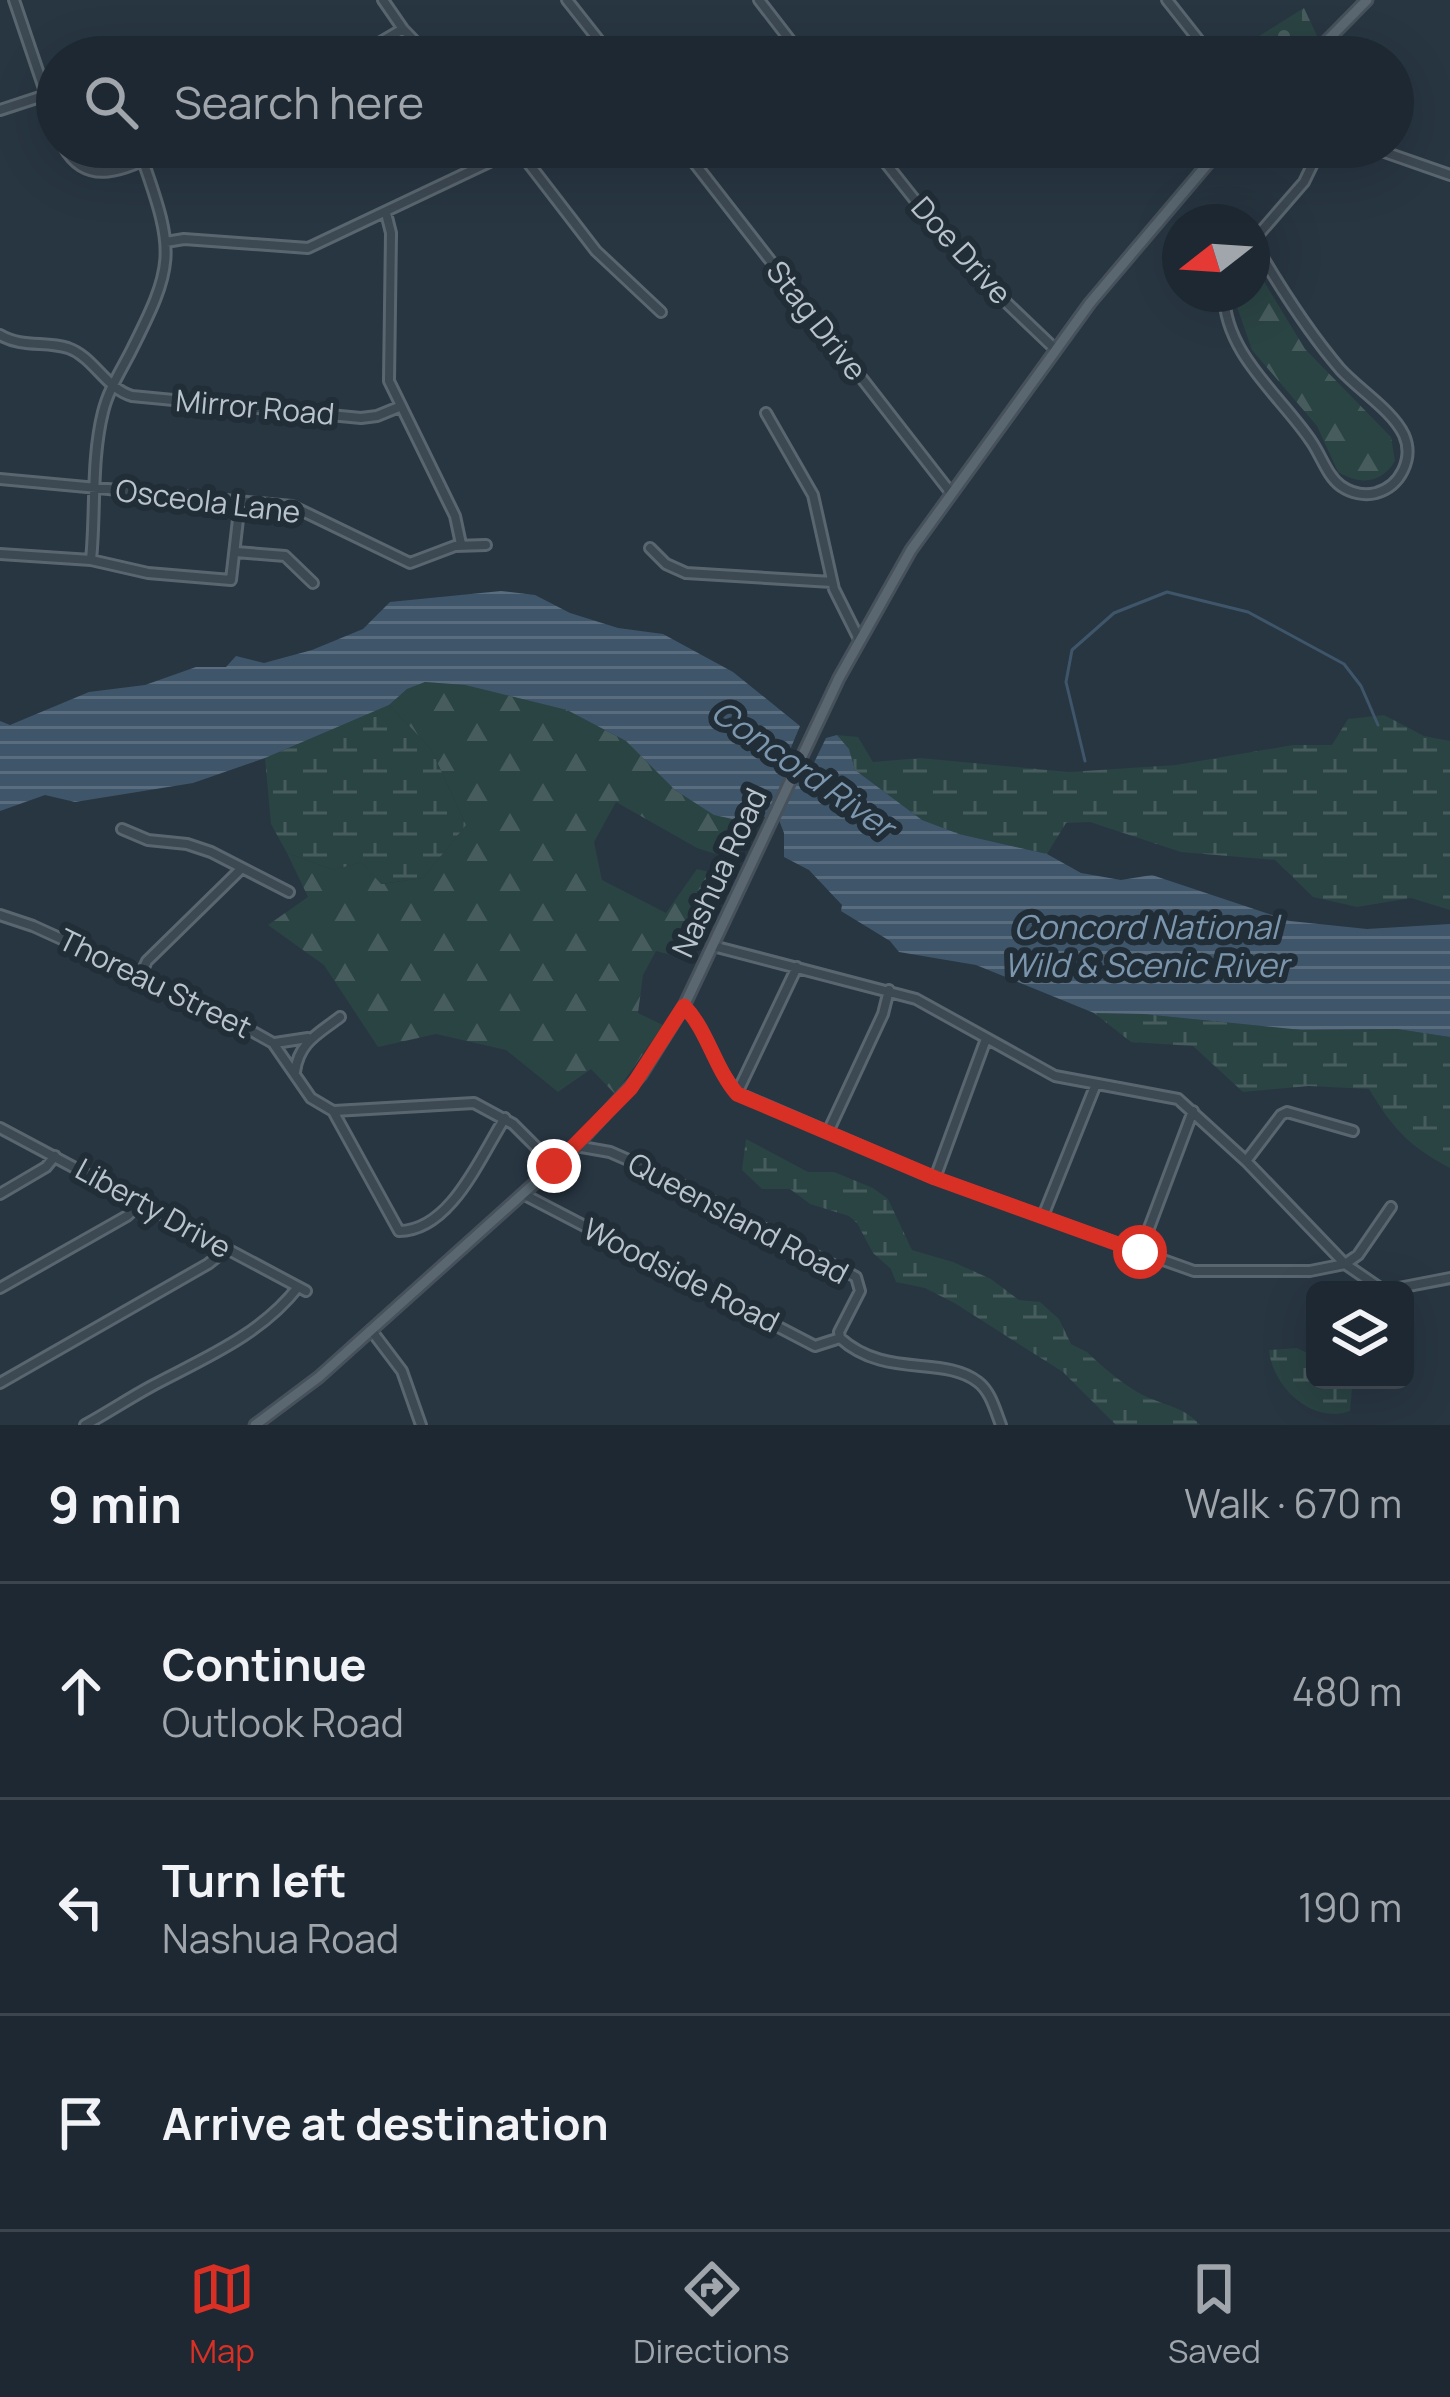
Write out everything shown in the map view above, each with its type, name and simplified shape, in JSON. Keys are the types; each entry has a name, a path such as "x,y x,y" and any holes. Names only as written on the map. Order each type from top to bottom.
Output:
{"main road":[{"path":"1332,36 1367,0"},
{"name":"Nashua Road","path":"255,1425 303,1391 554,1166 641,1075 684,1006 859,639 910,550 1055,349 1204,168"}],"street":[{"path":"14,0 36,65"},
{"path":"383,0 410,36"},
{"path":"567,0 595,36"},
{"path":"759,0 787,36"},
{"path":"1168,0 1196,36"},
{"path":"391,36 403,29"},
{"path":"0,110 36,97"},
{"path":"1414,162 1450,175"},
{"path":"85,168 94,172 125,168"},
{"path":"91,560 100,426 112,387 161,290 166,270 166,242 144,168"},
{"path":"166,242 184,239 299,249 326,242 473,168"},
{"path":"531,168 596,251 661,312"},
{"name":"Stag Drive","path":"698,168 951,494"},
{"name":"Doe Drive","path":"890,168 964,262 1055,349"},
{"path":"1270,221 1311,168"},
{"path":"386,213 391,232 387,373 399,407 455,516 461,544 486,545"},
{"path":"1225,312 1247,359 1309,437 1335,481 1360,494 1374,494 1393,484 1407,460 1402,432 1351,382 1302,322 1270,270"},
{"path":"0,335 23,344 70,349 112,387"},
{"name":"Mirror Road","path":"112,387 132,396 361,418 399,407"},
{"path":"766,413 813,495 832,582 859,639"},
{"name":"Osceola Lane","path":"0,479 301,508 405,562 419,562 461,544"},
{"path":"0,554 91,560 148,573 224,580 235,575 240,502"},
{"path":"650,548 666,564 686,573 832,582"},
{"path":"236,552 285,556 313,583"},
{"path":"122,829 154,842 198,848 289,892"},
{"path":"140,976 147,962 241,869"},
{"name":"Thoreau Street","path":"0,915 200,1002 274,1043 311,1098 333,1111 401,1232 438,1216 505,1118"},
{"path":"713,946 916,999 1051,1074 1170,1096 1246,1161 1345,1264 1371,1281"},
{"path":"737,1094 796,967"},
{"path":"828,1132 890,990"},
{"path":"684,1006 737,1094 935,1178 1194,1271 1310,1271 1345,1264 1358,1255 1390,1207"},
{"path":"295,1073 309,1038 340,1017"},
{"path":"274,1043 309,1038"},
{"path":"935,1178 986,1038"},
{"path":"1043,1216 1096,1084"},
{"path":"333,1111 466,1102 505,1118 554,1166"},
{"path":"1140,1252 1193,1111"},
{"path":"1246,1161 1281,1115 1298,1112 1353,1131"},
{"name":"Liberty Drive","path":"0,1128 302,1289 212,1358 85,1425"},
{"name":"Queensland Road","path":"576,1146 610,1152 658,1173 856,1277 860,1292 840,1338"},
{"path":"0,1194 46,1167 55,1156"},
{"name":"Woodside Road","path":"523,1194 814,1346 840,1338"},
{"path":"0,1288 127,1216 142,1202"},
{"path":"0,1383 216,1260 227,1249"},
{"path":"1414,1285 1450,1278"},
{"path":"371,1330 402,1371 421,1425"},
{"path":"840,1338 888,1365 956,1372 977,1382 990,1396 1001,1425"}],"green space":[{"path":"1304,8 1317,36 1259,36"},
{"path":"1270,292 1305,349 1391,437 1395,461 1377,478 1354,479 1338,472 1317,426 1252,350 1239,312 1270,312"},
{"path":"425,682 465,685 567,710 626,741 675,790 714,814 751,823 741,862 697,848 616,802 594,842 602,880 666,913 697,869 732,878 692,961 656,951 643,975 638,1013 663,1025 615,1094 591,1069 558,1092 506,1050 436,1034 378,1047 324,965 268,925 308,897 287,853 334,870 361,862 382,884 423,878 466,825 431,749 389,705 407,689"},
{"path":"389,705 431,749 466,825 423,878 381,884 361,862 334,870 287,853 271,824 265,758"},
{"path":"1384,715 1424,736 1450,741 1450,910 1411,898 1357,907 1313,897 1275,860 1181,852 1090,822 1066,823 1047,854 959,834 922,820 855,770 849,749 837,735 858,737 873,762 920,758 1069,772 1176,765 1293,745 1332,745 1348,719"},
{"path":"1094,1013 1302,1030 1397,1029 1450,1037 1450,1168 1403,1135 1369,1089 1309,1086 1243,1092 1193,1046 1131,1042"},
{"path":"746,1139 808,1172 834,1172 873,1188 888,1199 912,1250 991,1279 1019,1300 1040,1302 1059,1319 1071,1344 1133,1389 1180,1410 1200,1425 1116,1425 1063,1372 956,1304 925,1288 896,1282 849,1216 810,1204 790,1189 762,1189 742,1170"},
{"path":"1297,1348 1306,1352 1306,1389 1352,1389 1350,1411 1321,1412 1296,1399 1277,1376 1269,1350"}],"water":[{"name":"Concord National Wild & Scenic River","path":"501,591 535,595 570,613 618,628 663,634 733,672 800,726 782,769 806,779 826,738 837,735 849,749 855,770 922,820 959,834 1047,854 1081,873 1121,880 1152,875 1290,921 1367,929 1450,924 1450,1037 1397,1029 1302,1030 1094,1013 976,965 899,952 890,941 841,911 842,905 809,870 784,857 779,820 763,816 751,823 714,815 675,790 626,741 567,710 465,685 425,682 407,689 389,705 193,783 75,802 45,795 0,811 0,721 10,725 89,692 145,685 196,667 226,667 236,656 264,663 312,650 363,629 390,602"}],"waterway":[{"path":"1085,761 1066,682 1072,650 1114,613 1167,592 1248,612 1344,664 1361,686 1378,725"}],"route":[{"path":"554,1166 631,1088 684,1006 737,1094 935,1178 1140,1252"}],"water label":[{"name":"Concord River","path":"803,769"}]}
